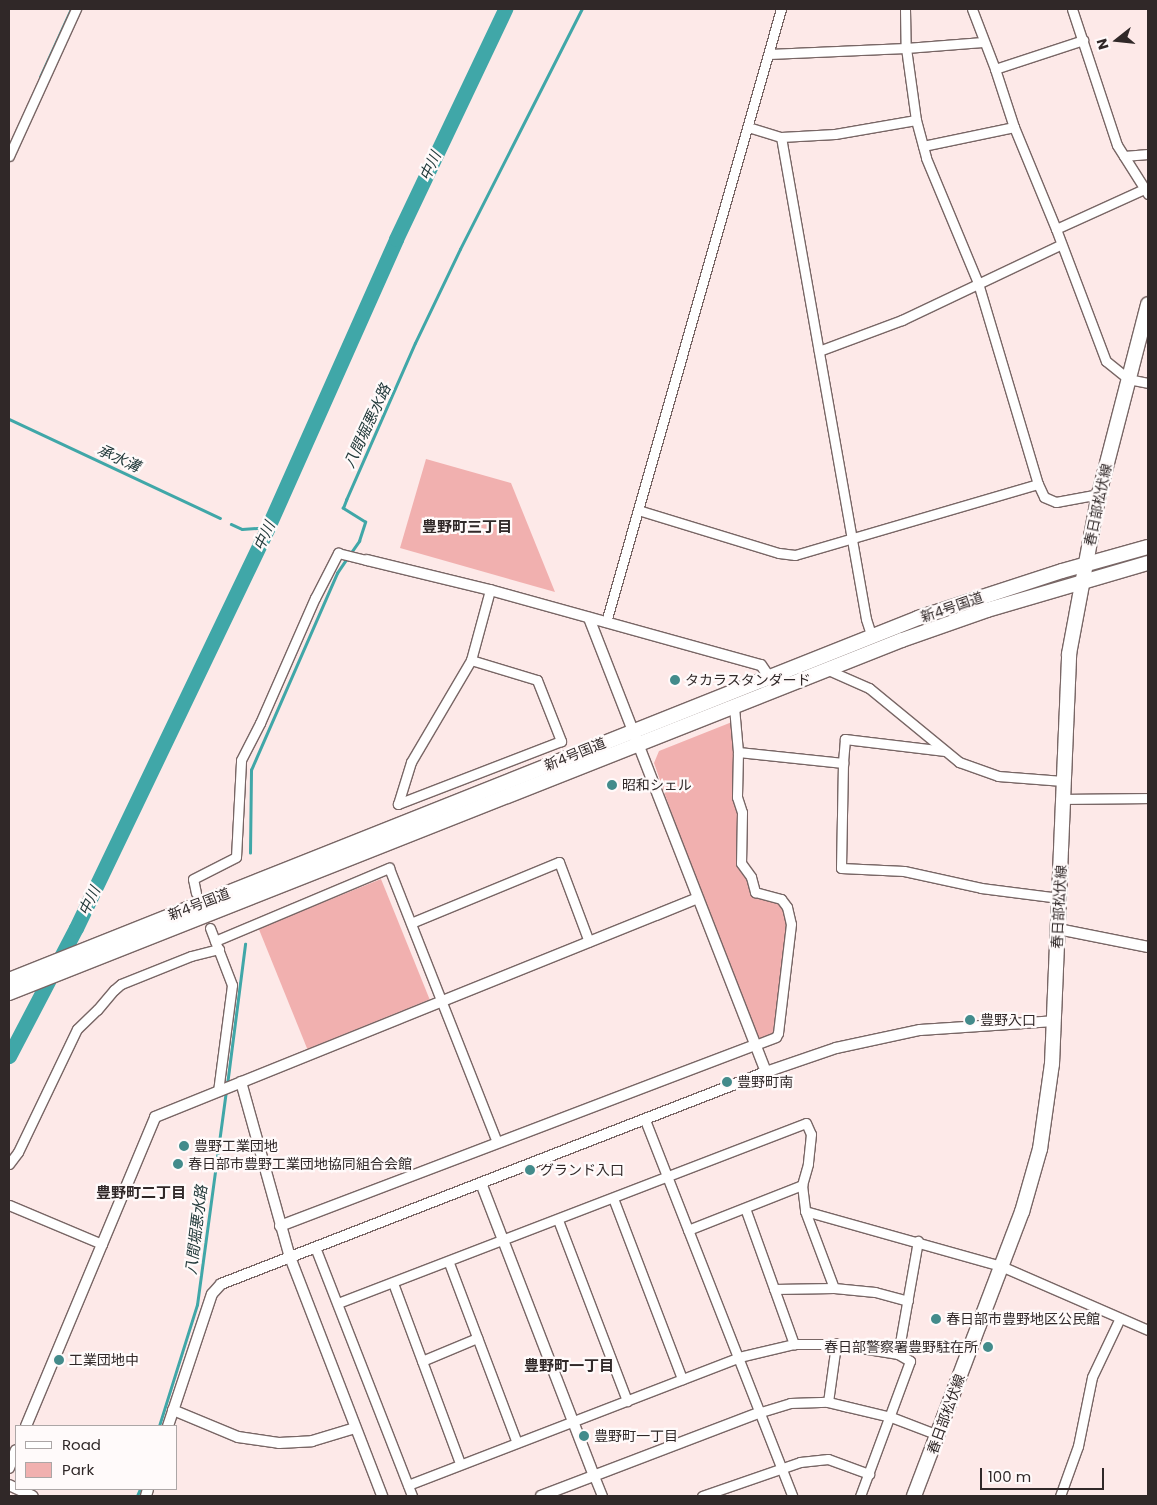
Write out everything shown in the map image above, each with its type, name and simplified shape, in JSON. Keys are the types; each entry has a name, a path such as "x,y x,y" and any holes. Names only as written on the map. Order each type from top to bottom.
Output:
{"main road":[{"name":"春日部松伏線","path":"914,1496 1022,1212 1040,1149 1052,1064 1069,654 1099,494 1148,304"},
{"name":"新4号国道","path":"9,980 872,636 972,600 1085,564 1148,547"},
{"name":"新4号国道","path":"9,993 943,625 1148,563"}],"street":[{"path":"9,156 76,9"},
{"path":"606,622 781,9"},
{"path":"905,9 906,48 916,120 923,146 978,283 1038,484 1044,497 1056,502 1099,494"},
{"path":"972,9 1014,127 1056,228 1060,245 1106,361 1128,379 1148,383"},
{"path":"1056,228 1146,192 1117,145 1084,40 1072,9"},
{"path":"995,70 1084,40"},
{"path":"769,54 906,48 983,42"},
{"path":"748,127 781,137 836,134 916,120"},
{"path":"923,146 1014,127"},
{"path":"781,137 866,620 872,636"},
{"path":"1124,156 1148,154"},
{"path":"819,351 897,323 1060,245"},
{"path":"638,510 789,555 852,540 1038,484"},
{"path":"196,893 194,879 236,857 241,760 270,703 315,598 338,553 490,590 761,666 770,677"},
{"path":"471,660 537,680 561,742 398,804 411,762 471,660 490,590"},
{"path":"589,618 766,1072"},
{"path":"828,670 869,688 959,762 998,776 1064,781"},
{"path":"280,1226 776,1037 791,924 787,906 781,899 755,892 751,877 741,864 742,812 737,797 738,752 734,708"},
{"path":"945,752 845,739 842,764 842,868 904,871 981,888 1059,898"},
{"path":"738,752 842,764"},
{"path":"1063,799 1148,798"},
{"path":"412,924 559,862 589,942"},
{"path":"9,1164 18,1152 77,1029 121,984 217,945 390,868 497,1142"},
{"path":"26,1425 152,1121 160,1114 698,898"},
{"path":"210,928 232,985 219,1090"},
{"path":"1058,929 1148,948"},
{"path":"168,1425 212,1294 216,1288 290,1257 766,1072 836,1048 894,1034 951,1027 1054,1021"},
{"path":"236,1083 290,1257 382,1496"},
{"path":"645,1120 792,1496"},
{"path":"338,1303 449,1262 806,1123 811,1134 808,1164 802,1185 805,1211 834,1288"},
{"path":"481,1183 602,1496"},
{"path":"688,1230 802,1185"},
{"path":"613,1198 682,1379"},
{"path":"9,1204 102,1244"},
{"path":"745,1208 794,1344"},
{"path":"805,1211 918,1241 1001,1266 1148,1330"},
{"path":"558,1220 627,1401"},
{"path":"898,1354 918,1241"},
{"path":"315,1248 412,1496"},
{"path":"449,1262 517,1442"},
{"path":"393,1283 460,1463"},
{"path":"774,1289 834,1288 875,1292 908,1301"},
{"path":"1060,1496 1078,1446 1092,1377 1120,1318"},
{"path":"422,1361 478,1338"},
{"path":"408,1484 739,1357 794,1344 836,1344 898,1354 910,1361 891,1417 860,1496"},
{"path":"828,1402 836,1344"},
{"path":"541,1496 760,1412 790,1403 828,1402 891,1417 938,1435"},
{"path":"173,1410 220,1431 258,1442 294,1444 312,1441 355,1428"},
{"path":"9,1468 15,1453"},
{"path":"702,1496 726,1492 781,1467 828,1459 869,1474"},
{"path":"19,1490 33,1496"}],"green space":[{"path":"426,459 511,483 555,592 400,548"},
{"path":"732,722 738,813 736,865 747,878 752,895 780,903 785,914 787,936 773,1032 771,1036 759,1041 681,840 654,763 659,751"},
{"path":"381,879 430,1000 307,1049 259,928"}],"waterway":[{"path":"40,77 71,9"},
{"name":"中川","path":"9,1056 76,928 268,527 396,239 505,9"},
{"name":"八間堀悪水路","path":"350,554 359,541 365,522 343,508 346,500 415,343 460,249 582,9"},
{"name":"承水溝","path":"9,419 220,518"},
{"name":"承水溝","path":"231,524 242,529 268,527"},
{"name":"八間堀悪水路","path":"250,853 251,770 337,573 347,558"},
{"name":"八間堀悪水路","path":"227,1085 245,944"},
{"name":"八間堀悪水路","path":"159,1425 197,1305 226,1090"},
{"name":"八間堀悪水路","path":"137,1496 140,1490"}],"place":[{"name":"タカラスタンダード","path":"675,680"},
{"name":"昭和シェル","path":"612,785"},
{"name":"豊野入口","path":"970,1020"},
{"name":"豊野町南","path":"727,1082"},
{"name":"豊野工業団地","path":"184,1146"},
{"name":"春日部市豊野工業団地協同組合会館","path":"178,1164"},
{"name":"グランド入口","path":"530,1170"},
{"name":"春日部市豊野地区公民館","path":"936,1319"},
{"name":"春日部警察署豊野駐在所","path":"988,1347"},
{"name":"工業団地中","path":"59,1360"},
{"name":"豊野町一丁目","path":"584,1436"}],"district":[{"name":"豊野町三丁目","path":"467,527"},
{"name":"豊野町二丁目","path":"141,1193"},
{"name":"豊野町一丁目","path":"569,1366"}]}
